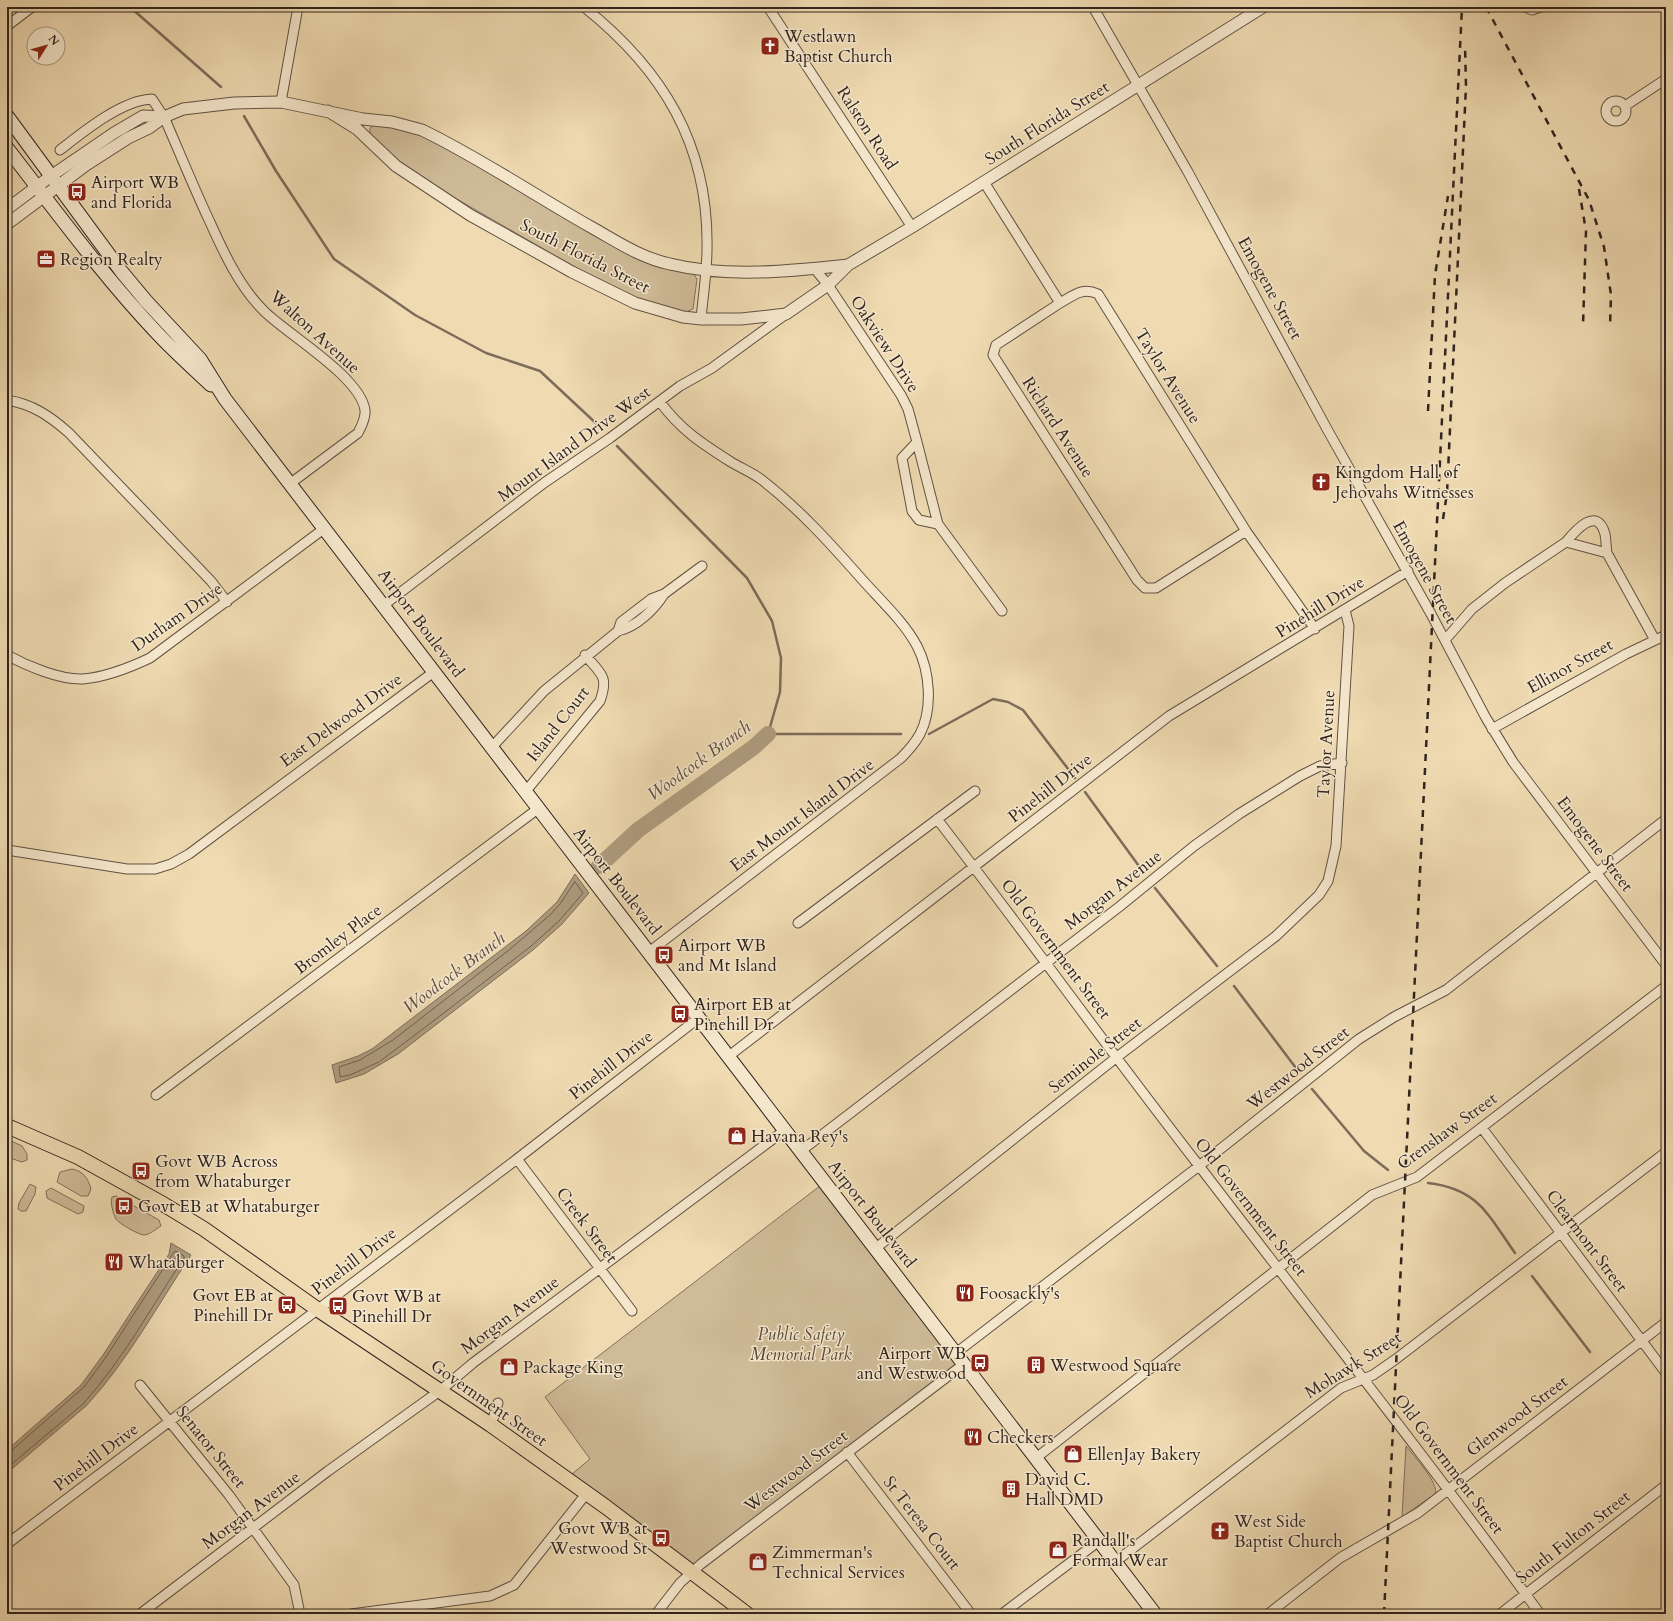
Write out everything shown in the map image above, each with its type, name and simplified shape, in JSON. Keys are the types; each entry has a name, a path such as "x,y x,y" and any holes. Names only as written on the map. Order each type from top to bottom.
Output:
{"main road":[{"name":"Airport Boulevard","path":"7,116 121,270 146,300 200,359 225,399 700,1017 800,1151 876,1248 1155,1614"},
{"name":"Airport Boulevard","path":"7,148 90,255 159,334 225,399"},
{"name":"Government Street","path":"7,1126 83,1160 163,1204 204,1230 491,1425 747,1614"}],"street":[{"path":"7,26 32,7"},
{"path":"281,102 298,7"},
{"path":"584,7 607,26 634,52 661,86 680,118 696,160 704,197 707,249 701,319"},
{"name":"Emogene Street","path":"1093,7 1139,85 1408,571 1492,729 1513,762 1666,965"},
{"name":"South Florida Street","path":"328,111 357,129 405,173 489,226 635,303 683,317 701,319 741,319 786,314 828,286 848,265 912,227 1263,7"},
{"path":"1525,7 1532,10 1541,7"},
{"name":"Ralston Road","path":"773,9 912,227"},
{"path":"1625,106 1666,79"},
{"name":"Walton Avenue","path":"60,150 109,116 134,102 152,99 164,117 227,258 246,288 264,312 340,372 360,395 365,411 363,422 358,433 291,483"},
{"name":"South Florida Street","path":"7,209 40,191 55,180 104,154 128,138 149,128 164,117 183,110 206,106 256,102 281,102 363,119 392,122 422,130 628,248 670,264 706,270 732,271 815,269 848,265"},
{"path":"984,182 1060,303"},
{"name":"South Florida Street","path":"7,224 40,191"},
{"name":"Oakview Drive","path":"815,269 901,395 908,409 938,524 1002,610"},
{"name":"Taylor Avenue","path":"1060,303 1079,292 1089,290 1098,294 1246,531 1315,628"},
{"name":"Richard Avenue","path":"1060,303 996,345 992,355 1137,580 1145,588 1156,588 1246,531"},
{"name":"Mount Island Drive West","path":"384,605 544,483 660,402 680,386 712,368 786,314"},
{"path":"7,400 35,408 53,418 211,581 227,602"},
{"name":"East Mount Island Drive","path":"650,952 901,758 920,734 924,721 928,694 927,676 917,646 906,630 828,541 761,480 694,438 675,422 660,402"},
{"path":"917,442 902,458 912,511 919,520 938,524"},
{"path":"1445,640 1472,609 1505,583 1566,542 1583,524 1590,521 1596,522 1602,527 1605,534 1607,552 1655,640"},
{"name":"Durham Drive","path":"7,655 35,668 59,676 82,679 126,669 150,658 325,528"},
{"path":"1566,542 1607,552"},
{"name":"Island Court","path":"492,747 544,691 586,655 618,631 621,622 651,599 664,594 702,566"},
{"name":"Pinehill Drive","path":"729,1056 1169,716 1408,571"},
{"name":"Taylor Avenue","path":"1328,881 1336,846 1342,763 1349,626 1345,610"},
{"name":"Ellinor Street","path":"1492,729 1547,697 1666,635"},
{"name":"Island Court","path":"526,791 600,702 605,688 604,679 586,655"},
{"name":"East Delwood Drive","path":"7,850 127,869 155,869 170,864 189,854 435,671"},
{"name":"Morgan Avenue","path":"800,1151 1119,907 1194,846 1239,814 1300,776 1320,766 1342,763"},
{"path":"798,923 975,791"},
{"name":"Bromley Place","path":"156,1095 539,808"},
{"name":"Old Government Street","path":"937,819 1199,1166 1364,1378 1540,1614"},
{"name":"Westwood Street","path":"956,1353 1199,1166 1359,1040 1394,1017 1446,990 1666,819"},
{"name":"Seminole Street","path":"876,1248 1117,1057 1276,936 1319,895 1328,881"},
{"name":"Crenshaw Street","path":"1036,1458 1372,1195 1417,1177 1666,986"},
{"name":"Pinehill Drive","path":"7,1544 170,1422 317,1308 517,1159 700,1017"},
{"name":"Clearmont Street","path":"1482,1128 1666,1373"},
{"name":"Morgan Avenue","path":"140,1614 254,1529 328,1471 441,1390 473,1363 784,1130"},
{"name":"Mohawk Street","path":"1115,1562 1341,1388 1373,1375 1396,1359 1666,1152"},
{"name":"Creek Street","path":"517,1159 632,1311"},
{"name":"Glenwood Street","path":"1268,1614 1340,1558 1418,1513 1666,1322"},
{"name":"Westwood Street","path":"656,1614 679,1584 691,1572 964,1364"},
{"name":"Senator Street","path":"140,1385 229,1495 294,1585 300,1614"},
{"path":"491,1425 498,1403"},
{"name":"St Teresa Court","path":"847,1452 971,1614"},
{"name":"South Fulton Street","path":"1500,1614 1666,1485"},
{"path":"351,1614 490,1596 514,1585 586,1494"},
{"path":"1002,1614 1099,1541"}],"green space":[{"path":"376,124 412,131 426,136 618,247 693,273 697,279 693,309 686,312 633,297 573,266 415,175 406,169 370,134 370,128"},
{"path":"7,1139 22,1146 27,1154 27,1160 22,1162 7,1157"},
{"path":"72,1169 79,1171 87,1178 91,1189 88,1196 81,1196 57,1182 60,1172"},
{"name":"Public Safety Memorial Park","path":"825,1182 964,1364 691,1572 566,1479 590,1459 545,1397"},
{"path":"30,1184 36,1187 35,1194 26,1211 21,1211 18,1209 19,1203"},
{"path":"51,1188 84,1206 83,1212 78,1214 47,1198 46,1191"},
{"path":"116,1196 159,1220 161,1226 144,1235 124,1226 116,1219 113,1211 111,1199 112,1197"},
{"path":"1406,1446 1430,1477 1434,1484 1435,1494 1402,1517"}],"water":[{"path":"575,874 589,893 562,924 533,950 398,1054 364,1074 336,1083 332,1065 358,1056 372,1049 526,931 557,902"},
{"path":"171,1243 191,1255 115,1371 86,1406 7,1473 7,1450 81,1385 103,1355 169,1254"}],"waterway":[{"path":"130,7 221,87"},
{"path":"244,116 276,171 334,259 415,315 486,353 540,371 600,427"},
{"path":"617,446 747,578 772,621 781,658 780,692 768,734 901,734"},
{"path":"929,734 993,699 1008,702 1023,710 1075,778"},
{"name":"Woodcock Branch","path":"599,866 638,830 754,747 768,734"},
{"path":"1085,792 1144,873"},
{"path":"1155,888 1217,966"},
{"path":"1234,986 1299,1072"},
{"path":"1312,1089 1364,1151 1388,1170"},
{"path":"1428,1183 1445,1186 1459,1191 1471,1198 1489,1216 1515,1253"},
{"path":"1532,1276 1590,1352"}],"railway":[{"path":"1384,1614 1462,7"},
{"path":"1486,7 1589,200 1604,247 1611,295 1610,327"},
{"path":"1443,519 1447,493 1466,86 1465,45"},
{"path":"1579,189 1586,231 1583,326"},
{"path":"1428,411 1435,275 1448,196"}],"place":[{"name":"Westlawn Baptist Church","path":"770,46"},
{"name":"Airport WB and Florida","path":"77,192"},
{"name":"Region Realty","path":"46,259"},
{"name":"Kingdom Hall of Jehovahs Witnesses","path":"1321,482"},
{"name":"Airport WB and Mt Island","path":"664,955"},
{"name":"Airport EB at Pinehill Dr","path":"680,1014"},
{"name":"Havana Rey's","path":"737,1136"},
{"name":"Govt WB Across from Whataburger","path":"141,1171"},
{"name":"Govt EB at Whataburger","path":"124,1206"},
{"name":"Whataburger","path":"114,1262"},
{"name":"Foosackly's","path":"965,1293"},
{"name":"Govt EB at Pinehill Dr","path":"287,1305"},
{"name":"Govt WB at Pinehill Dr","path":"338,1306"},
{"name":"Airport WB and Westwood","path":"980,1363"},
{"name":"Westwood Square","path":"1036,1365"},
{"name":"Package King","path":"509,1367"},
{"name":"Checkers","path":"973,1437"},
{"name":"EllenJay Bakery","path":"1073,1454"},
{"name":"David C. Hall DMD","path":"1011,1489"},
{"name":"West Side Baptist Church","path":"1220,1531"},
{"name":"Govt WB at Westwood St","path":"661,1538"},
{"name":"Randall's Formal Wear","path":"1058,1550"},
{"name":"Zimmerman's Technical Services","path":"758,1562"}]}
